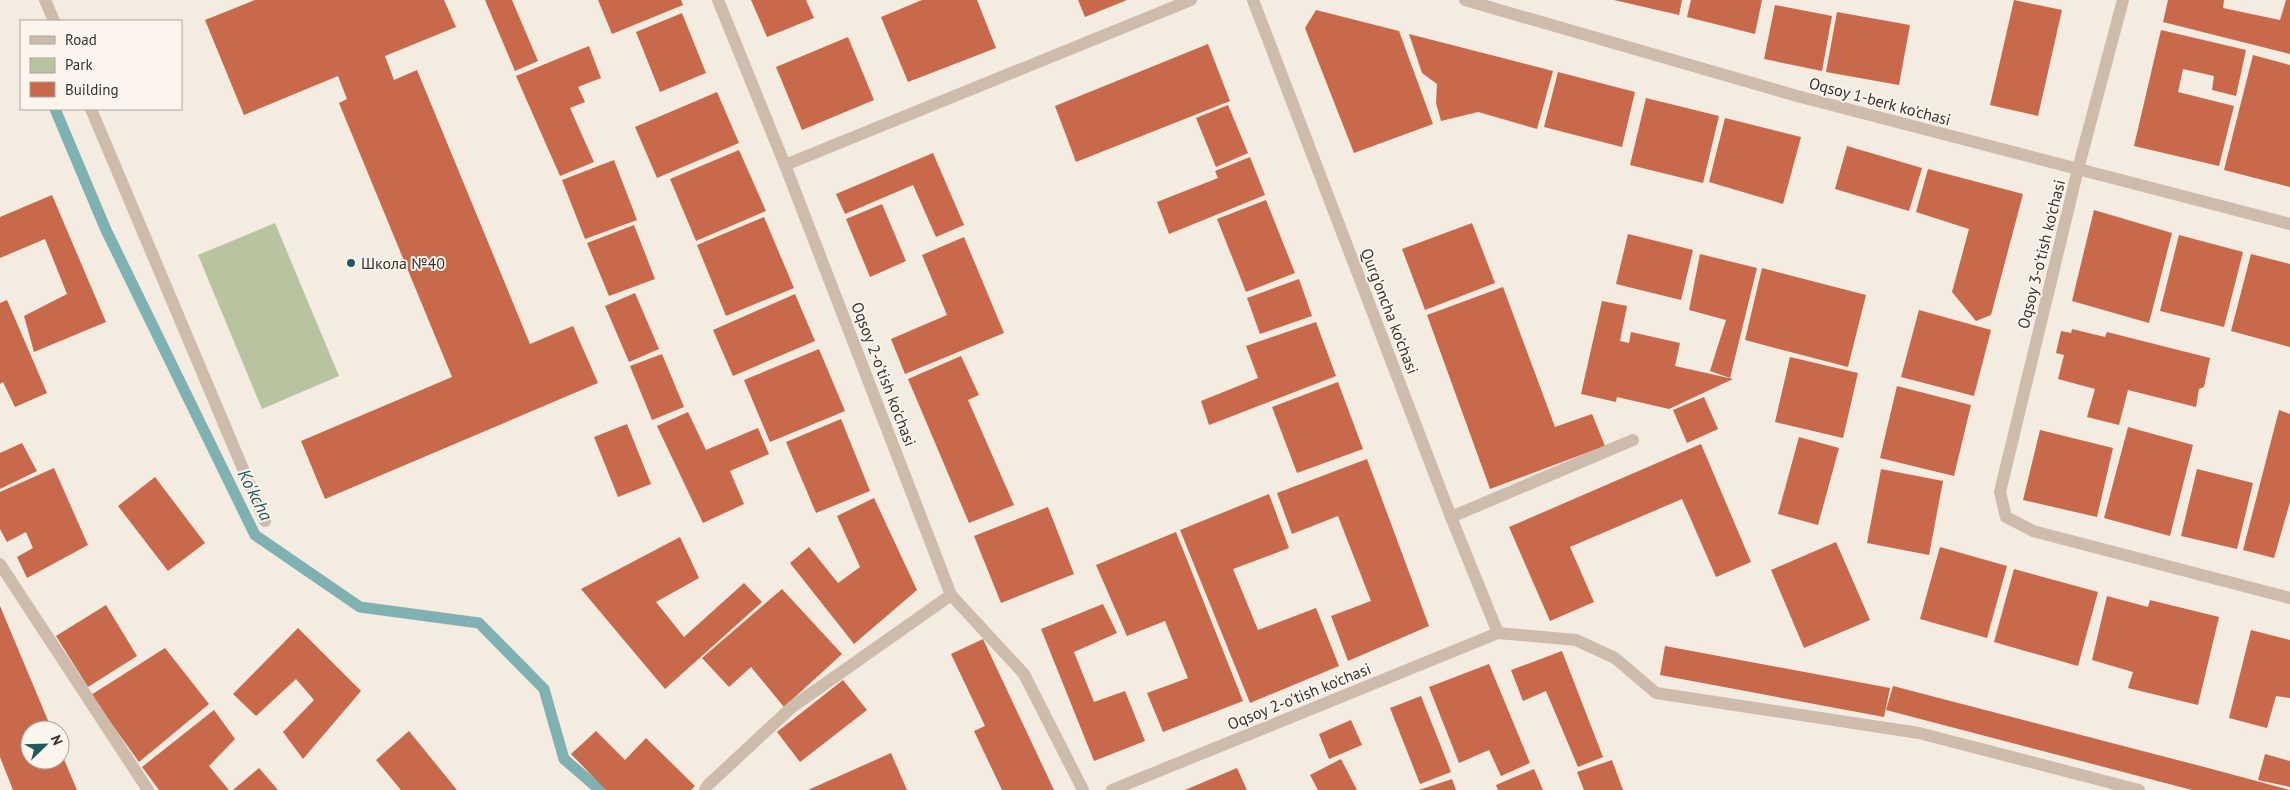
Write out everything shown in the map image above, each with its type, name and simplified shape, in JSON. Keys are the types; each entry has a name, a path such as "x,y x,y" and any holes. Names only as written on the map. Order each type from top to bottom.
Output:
{"street":[{"path":"45,0 54,20"},
{"name":"Oqsoy 2-o'tish ko'chasi","path":"718,0 785,165 951,595 1024,674 1083,790"},
{"path":"785,165 1191,0"},
{"name":"Qurg'oncha ko'chasi","path":"1253,0 1451,517 1498,633"},
{"name":"Oqsoy 1-berk ko'chasi","path":"1465,0 1797,96 2290,224"},
{"name":"Oqsoy 3-o'tish ko'chasi","path":"2123,0 2078,170 2000,492 2006,517 2033,531 2290,598"},
{"path":"91,110 265,521"},
{"path":"1451,517 1633,440"},
{"path":"0,564 148,790"},
{"path":"705,790 708,785 792,707 951,595"},
{"path":"1498,633 1576,640 1615,658 1656,693 1918,733 2139,790"},
{"name":"Oqsoy 2-o'tish ko'chasi","path":"1112,790 1498,633"}],"green space":[{"path":"275,223 339,376 262,409 198,255"}],"building":[{"path":"255,0 444,0 456,27 385,56 394,80 417,70 530,344 573,326 598,383 325,499 301,441 452,377 339,103 347,99 338,76 244,115 205,20"},
{"path":"485,0 512,0 538,61 515,71"},
{"path":"598,0 681,0 683,5 612,34"},
{"path":"751,0 806,0 814,18 767,37"},
{"path":"922,0 977,0 996,48 908,82 881,17"},
{"path":"1078,0 1127,0 1085,17"},
{"path":"1614,0 1682,0 1679,15"},
{"path":"1691,0 1762,0 1755,34 1687,17"},
{"path":"2014,0 2062,10 2038,116 1990,105"},
{"path":"2168,0 2224,0 2223,8 2280,20 2286,0 2290,0 2290,54 2163,22"},
{"path":"1775,5 1832,16 1822,71 1764,59"},
{"path":"1316,10 1399,31 1433,124 1354,153 1305,28"},
{"path":"1837,12 1910,25 1899,85 1826,72"},
{"path":"682,13 706,73 660,92 636,32"},
{"path":"2161,30 2246,50 2236,96 2212,90 2214,76 2183,69 2178,92 2234,106 2219,166 2134,146"},
{"path":"1409,34 1553,71 1537,129 1478,112 1441,121 1436,103 1437,84 1422,73"},
{"path":"848,37 874,100 802,130 776,67"},
{"path":"1208,44 1230,101 1076,162 1055,106"},
{"path":"589,46 601,78 578,87 585,102 570,108 594,162 560,176 516,76"},
{"path":"2253,55 2290,65 2290,187 2224,170"},
{"path":"1558,72 1635,92 1622,147 1544,127"},
{"path":"717,92 739,143 657,178 635,127"},
{"path":"1646,98 1719,116 1703,183 1630,165"},
{"path":"1228,105 1248,153 1216,167 1196,118"},
{"path":"1725,118 1801,137 1783,204 1709,182"},
{"path":"1847,146 1922,168 1909,211 1835,189"},
{"path":"739,150 766,211 696,241 670,179"},
{"path":"933,153 964,225 936,237 913,185 845,214 836,194"},
{"path":"1250,157 1265,195 1169,234 1157,202 1218,178 1215,171"},
{"path":"614,160 637,220 585,239 562,180"},
{"path":"1928,169 2023,194 1991,315 1976,321 1952,292 1969,229 1916,212"},
{"path":"52,195 106,322 34,352 24,316 67,294 45,239 0,258 0,217"},
{"path":"1266,200 1295,273 1246,292 1217,219"},
{"path":"882,204 906,261 870,277 846,219"},
{"path":"2094,210 2172,233 2149,323 2072,301"},
{"path":"764,217 794,288 726,316 697,245"},
{"path":"1472,223 1495,283 1425,310 1402,249"},
{"path":"634,225 655,279 609,296 587,243"},
{"path":"1628,234 1693,250 1681,300 1616,284"},
{"path":"2179,235 2243,252 2224,327 2160,311"},
{"path":"964,237 1004,333 905,374 891,339 947,315 922,255"},
{"path":"1700,254 1757,268 1730,378 1710,371 1726,320 1689,310"},
{"path":"2251,254 2290,264 2290,347 2231,331"},
{"path":"1762,268 1866,295 1848,367 1745,340"},
{"path":"1299,279 1312,316 1260,334 1247,298"},
{"path":"1503,287 1555,427 1592,414 1605,446 1490,489 1427,315"},
{"path":"635,293 659,349 629,362 605,306"},
{"path":"795,294 815,341 733,376 713,330"},
{"path":"7,300 47,393 15,407 3,382 0,384 0,303"},
{"path":"1602,301 1627,306 1620,341 1629,343 1631,332 1680,343 1675,366 1733,379 1669,409 1617,397 1616,402 1581,394"},
{"path":"1919,310 1991,330 1974,396 1901,377"},
{"path":"1316,322 1336,376 1209,425 1201,401 1258,378 1246,346"},
{"path":"2072,329 2105,337 2107,332 2210,358 2204,387 2199,389 2196,407 2128,390 2119,425 2087,417 2095,389 2058,379 2064,355 2056,353 2061,331 2071,333"},
{"path":"819,349 845,411 770,442 744,380"},
{"path":"662,354 684,407 652,420 630,366"},
{"path":"961,356 979,395 968,400 1014,505 969,523 908,379"},
{"path":"1790,357 1858,373 1843,438 1775,422"},
{"path":"1338,382 1363,449 1297,473 1272,407"},
{"path":"1897,386 1971,405 1954,476 1880,458"},
{"path":"1704,397 1718,429 1687,443 1673,410"},
{"path":"2279,410 2290,414 2290,502 2274,558 2243,550"},
{"path":"688,412 706,450 758,428 769,454 730,471 744,504 703,523 657,426"},
{"path":"841,419 870,491 816,513 786,442"},
{"path":"627,424 651,484 618,497 594,437"},
{"path":"2128,427 2193,445 2170,536 2104,518"},
{"path":"2040,430 2113,448 2097,517 2023,500"},
{"path":"1799,437 1839,448 1818,525 1778,514"},
{"path":"22,443 37,471 0,489 0,453"},
{"path":"1701,444 1751,562 1716,577 1682,499 1570,547 1594,602 1550,621 1509,527"},
{"path":"1367,459 1429,626 1348,661 1331,616 1371,601 1338,516 1292,534 1277,493"},
{"path":"54,468 88,545 27,578 17,557 33,548 26,532 7,542 0,529 0,492"},
{"path":"1881,469 1943,481 1929,555 1867,543"},
{"path":"2197,469 2253,483 2237,549 2181,536"},
{"path":"155,477 205,543 168,571 118,506"},
{"path":"1269,494 1289,548 1233,569 1258,630 1316,608 1339,666 1250,703 1180,530"},
{"path":"874,498 917,590 854,644 790,563 809,547 838,583 860,567 837,516"},
{"path":"1048,507 1074,574 1001,603 974,536"},
{"path":"1176,532 1243,701 1163,732 1147,693 1188,678 1165,621 1127,636 1096,565"},
{"path":"680,537 699,578 656,602 684,637 744,583 762,602 665,689 581,589"},
{"path":"1836,542 1870,620 1804,648 1771,570"},
{"path":"1940,547 2007,566 1987,638 1920,619"},
{"path":"2014,569 2098,592 2078,666 1994,642"},
{"path":"782,589 842,654 784,707 751,667 729,687 702,658"},
{"path":"2107,596 2148,607 2150,600 2219,617 2198,705 2128,688 2133,672 2092,660"},
{"path":"1103,604 1117,633 1074,652 1094,702 1125,691 1145,741 1094,761 1041,629"},
{"path":"106,605 137,656 88,687 56,636"},
{"path":"0,606 48,720 20,720 20,770 68,770 77,790 13,790 0,757"},
{"path":"298,628 361,691 303,759 283,732 314,700 296,679 256,716 233,694"},
{"path":"2251,630 2290,640 2290,698 2276,696 2267,728 2229,718"},
{"path":"983,639 1054,790 1002,790 974,731 985,726 951,654"},
{"path":"1665,646 1890,688 1884,717 1660,675"},
{"path":"165,648 209,704 139,762 91,695"},
{"path":"1562,651 1603,757 1578,767 1546,691 1523,701 1511,670"},
{"path":"1489,664 1530,763 1501,776 1489,750 1459,763 1429,687"},
{"path":"843,680 867,710 800,762 777,732"},
{"path":"1893,686 2290,790 2192,790 1886,710"},
{"path":"1421,696 1451,772 1420,784 1390,708"},
{"path":"214,710 235,739 209,766 229,790 159,790 142,767"},
{"path":"1351,720 1362,745 1329,759 1319,734"},
{"path":"409,731 457,790 401,790 376,760"},
{"path":"596,731 625,760 646,738 695,786 691,790 606,790 571,754"},
{"path":"891,753 907,790 808,790"},
{"path":"2265,754 2290,761 2290,787 2258,780"},
{"path":"1341,759 1357,790 1318,790 1310,775"},
{"path":"1612,760 1623,790 1584,790 1577,772"},
{"path":"259,768 278,790 233,790"},
{"path":"1237,768 1247,790 1185,790"},
{"path":"1534,769 1543,790 1498,790 1496,785"},
{"path":"1452,779 1456,790 1419,790"}],"waterway":[{"name":"Ko'kcha","path":"55,110 106,230 255,535 360,607 479,623 544,689 564,759 600,790"}],"place":[{"name":"Школа №40","path":"351,263"}]}
